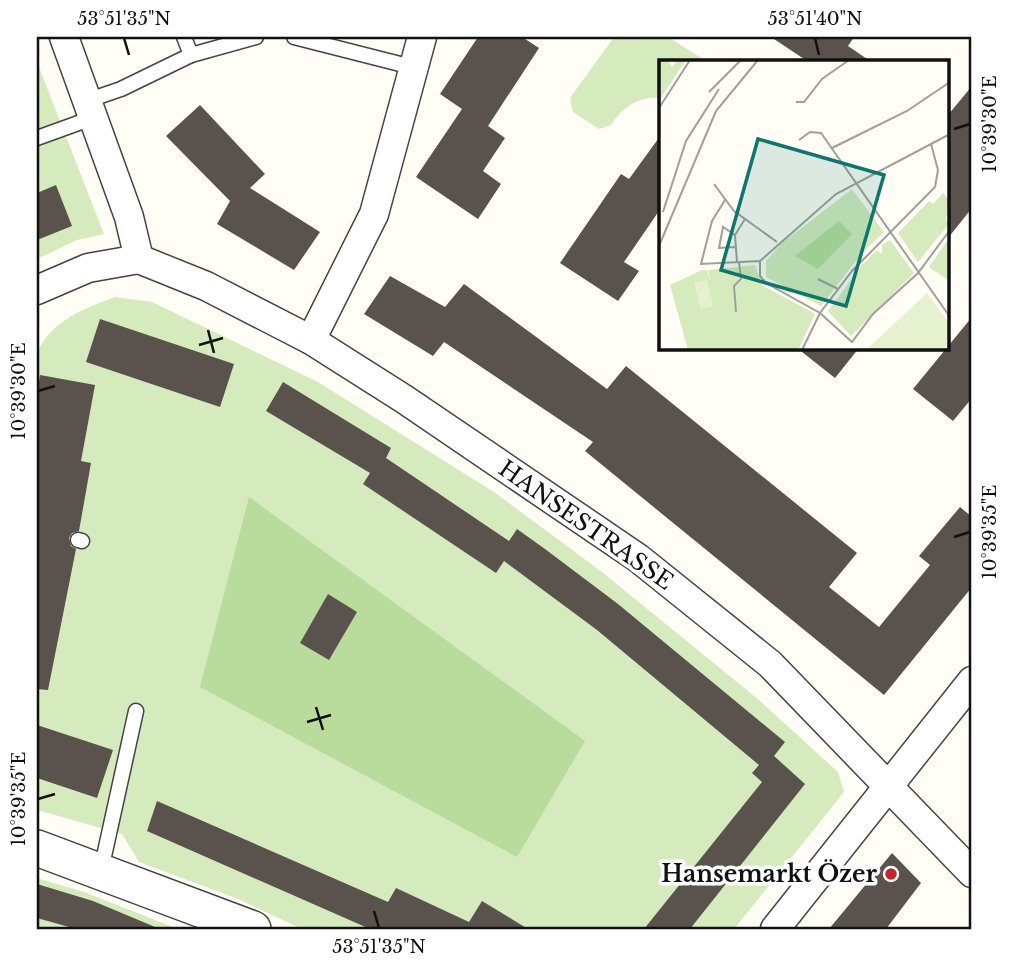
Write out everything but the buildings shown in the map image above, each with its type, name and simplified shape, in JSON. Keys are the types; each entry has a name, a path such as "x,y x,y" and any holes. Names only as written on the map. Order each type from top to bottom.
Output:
{"street":[{"path":"37,290 88,268 139,259 137,241 92,108 64,37"},
{"path":"311,340 374,214 422,37"},
{"name":"HANSESTRASSE","path":"139,259 206,286 311,340 638,558 770,664 972,873"},
{"path":"775,929 972,681"},
{"path":"37,848 253,929"}],"lane":[{"path":"184,37 191,55"},
{"path":"37,138 121,89 191,55 256,37"},
{"path":"294,37 412,66"},
{"path":"101,870 136,711"}],"green space":[{"path":"614,37 668,37 704,60 659,60 659,98 632,104 611,125 599,129 573,112 570,98"},
{"path":"37,62 104,234 77,240 37,259"},
{"path":"115,297 152,302 318,382 494,492 602,572 759,700 838,772 844,792 734,929 302,929 238,899 139,862 122,834 37,810 37,353 43,342 60,324 80,311"},
{"path":"249,497 585,741 517,857 200,687"},
{"path":"37,878 84,892 178,929 37,929"}],"place":[{"name":"Hansemarkt Özer","path":"891,874"}]}
